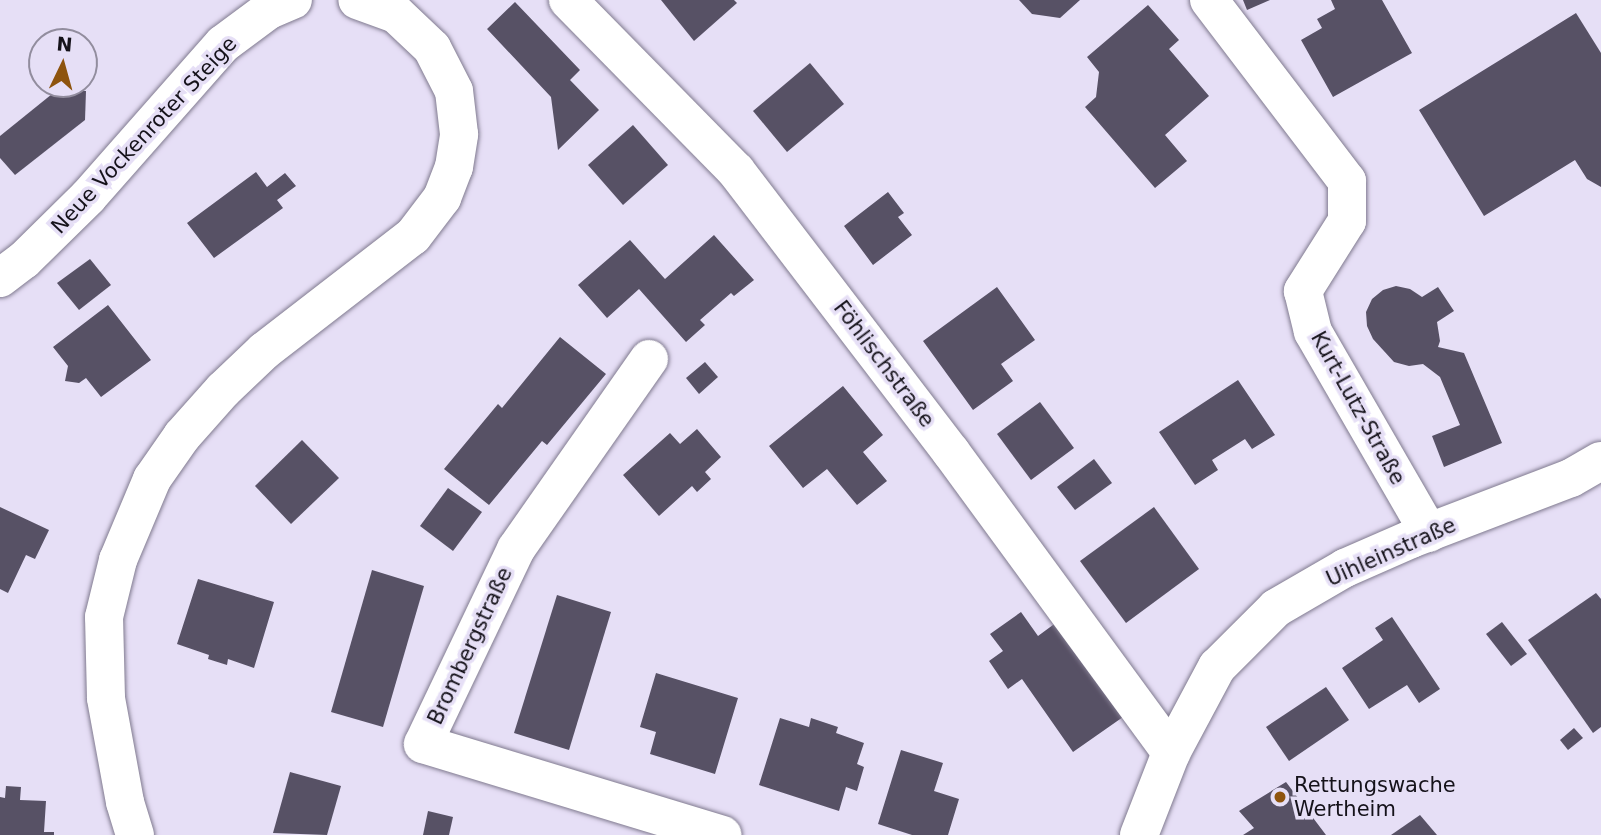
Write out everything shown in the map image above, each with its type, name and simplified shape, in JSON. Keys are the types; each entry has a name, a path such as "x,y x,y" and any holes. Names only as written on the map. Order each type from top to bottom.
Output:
{"street":[{"name":"Neue Vockenroter Steige","path":"0,278 24,260 88,197 223,44 269,10 293,0"},
{"name":"Föhlischstraße","path":"568,0 736,171 951,452 1171,752"},
{"name":"Kurt-Lutz-Straße","path":"1209,0 1347,181 1347,221 1303,292 1313,332 1429,533"},
{"path":"135,835 125,802 106,698 103,640 110,587 132,521 147,489 182,436 223,390 264,351 413,236 442,198 454,167 460,134 454,91 432,48 396,14 366,1"},
{"name":"Brombergstraße","path":"649,359 516,549 423,744 723,835"},
{"name":"Uihleinstraße","path":"1139,835 1171,752 1217,667 1276,608 1345,568 1572,478 1601,461"}],"building":[{"path":"661,0 734,0 737,3 694,41"},
{"path":"1019,0 1080,0 1060,18 1032,14"},
{"path":"1243,0 1270,0 1247,10"},
{"path":"1331,0 1382,0 1412,53 1333,97 1301,40 1322,28 1317,19 1335,9"},
{"path":"515,2 580,70 570,80 599,110 558,150 551,97 487,29"},
{"path":"1148,5 1179,40 1169,49 1209,96 1165,135 1187,161 1155,188 1085,107 1096,97 1099,72 1087,57"},
{"path":"1576,13 1601,53 1601,187 1587,179 1575,160 1484,216 1419,110"},
{"path":"810,63 844,104 787,152 753,111"},
{"path":"47,98 86,98 85,120 15,175 0,158 0,136"},
{"path":"633,125 668,165 623,205 588,165"},
{"path":"256,172 267,187 285,173 296,186 277,200 283,208 214,258 187,223"},
{"path":"888,192 904,213 898,217 912,235 873,265 844,226"},
{"path":"714,235 754,280 734,296 731,293 700,320 705,325 686,342 639,289 607,318 578,285 630,240 665,279"},
{"path":"90,259 111,285 79,310 57,283"},
{"path":"1396,286 1410,289 1422,297 1438,287 1454,311 1437,322 1440,341 1438,347 1464,353 1502,443 1444,467 1432,436 1460,425 1440,377 1423,364 1409,366 1394,362 1373,339 1367,326 1366,312 1372,299 1383,290"},
{"path":"997,287 1035,340 1001,364 1013,381 973,410 923,341"},
{"path":"108,305 151,360 101,397 86,378 79,383 65,381 68,366 53,347"},
{"path":"560,337 606,374 547,445 542,441 489,505 444,469 498,404 502,408"},
{"path":"705,362 718,377 699,394 686,378"},
{"path":"1238,380 1275,435 1252,449 1245,439 1212,460 1218,470 1195,485 1159,432"},
{"path":"843,386 883,435 863,452 887,481 857,505 827,469 803,488 769,446"},
{"path":"1040,402 1074,448 1031,480 997,434"},
{"path":"697,429 721,457 705,472 711,479 697,492 692,486 659,516 623,475 670,433 680,444"},
{"path":"302,440 339,478 291,524 255,486"},
{"path":"1094,459 1112,483 1075,510 1057,487"},
{"path":"448,488 482,512 453,551 420,526"},
{"path":"0,507 49,530 35,559 26,555 8,593 0,589"},
{"path":"1154,507 1199,569 1126,623 1080,561"},
{"path":"372,570 424,586 383,727 331,712"},
{"path":"198,579 274,602 254,668 228,659 227,665 208,659 209,655 177,644"},
{"path":"1596,593 1601,599 1601,727 1593,733 1528,640"},
{"path":"557,595 611,612 569,750 514,733"},
{"path":"1021,612 1038,636 1057,622 1123,717 1073,752 1022,679 1008,689 989,661 1003,651 990,634"},
{"path":"1392,617 1440,689 1419,703 1407,685 1369,709 1342,668 1383,640 1375,628"},
{"path":"1502,622 1527,654 1511,666 1486,634"},
{"path":"656,673 738,698 715,774 650,754 656,732 640,727"},
{"path":"1326,687 1349,720 1289,761 1266,727"},
{"path":"780,718 809,727 811,718 838,727 836,733 864,743 857,764 864,767 857,791 846,787 839,811 759,785"},
{"path":"1574,728 1583,738 1568,750 1560,740"},
{"path":"901,750 943,763 934,791 959,799 948,835 912,835 878,824"},
{"path":"290,772 341,786 327,835 273,833"},
{"name":"Rettungswache Wertheim","path":"1286,782 1326,835 1243,835 1254,828 1239,811"},
{"path":"6,786 21,787 20,800 46,801 44,832 54,832 54,835 0,835 0,797 5,798"},
{"path":"428,811 453,817 449,835 423,835"},
{"name":"Rettungswache Wertheim","path":"1420,815 1437,835 1391,835"}],"place":[{"name":"Rettungswache Wertheim","path":"1280,797"}]}
